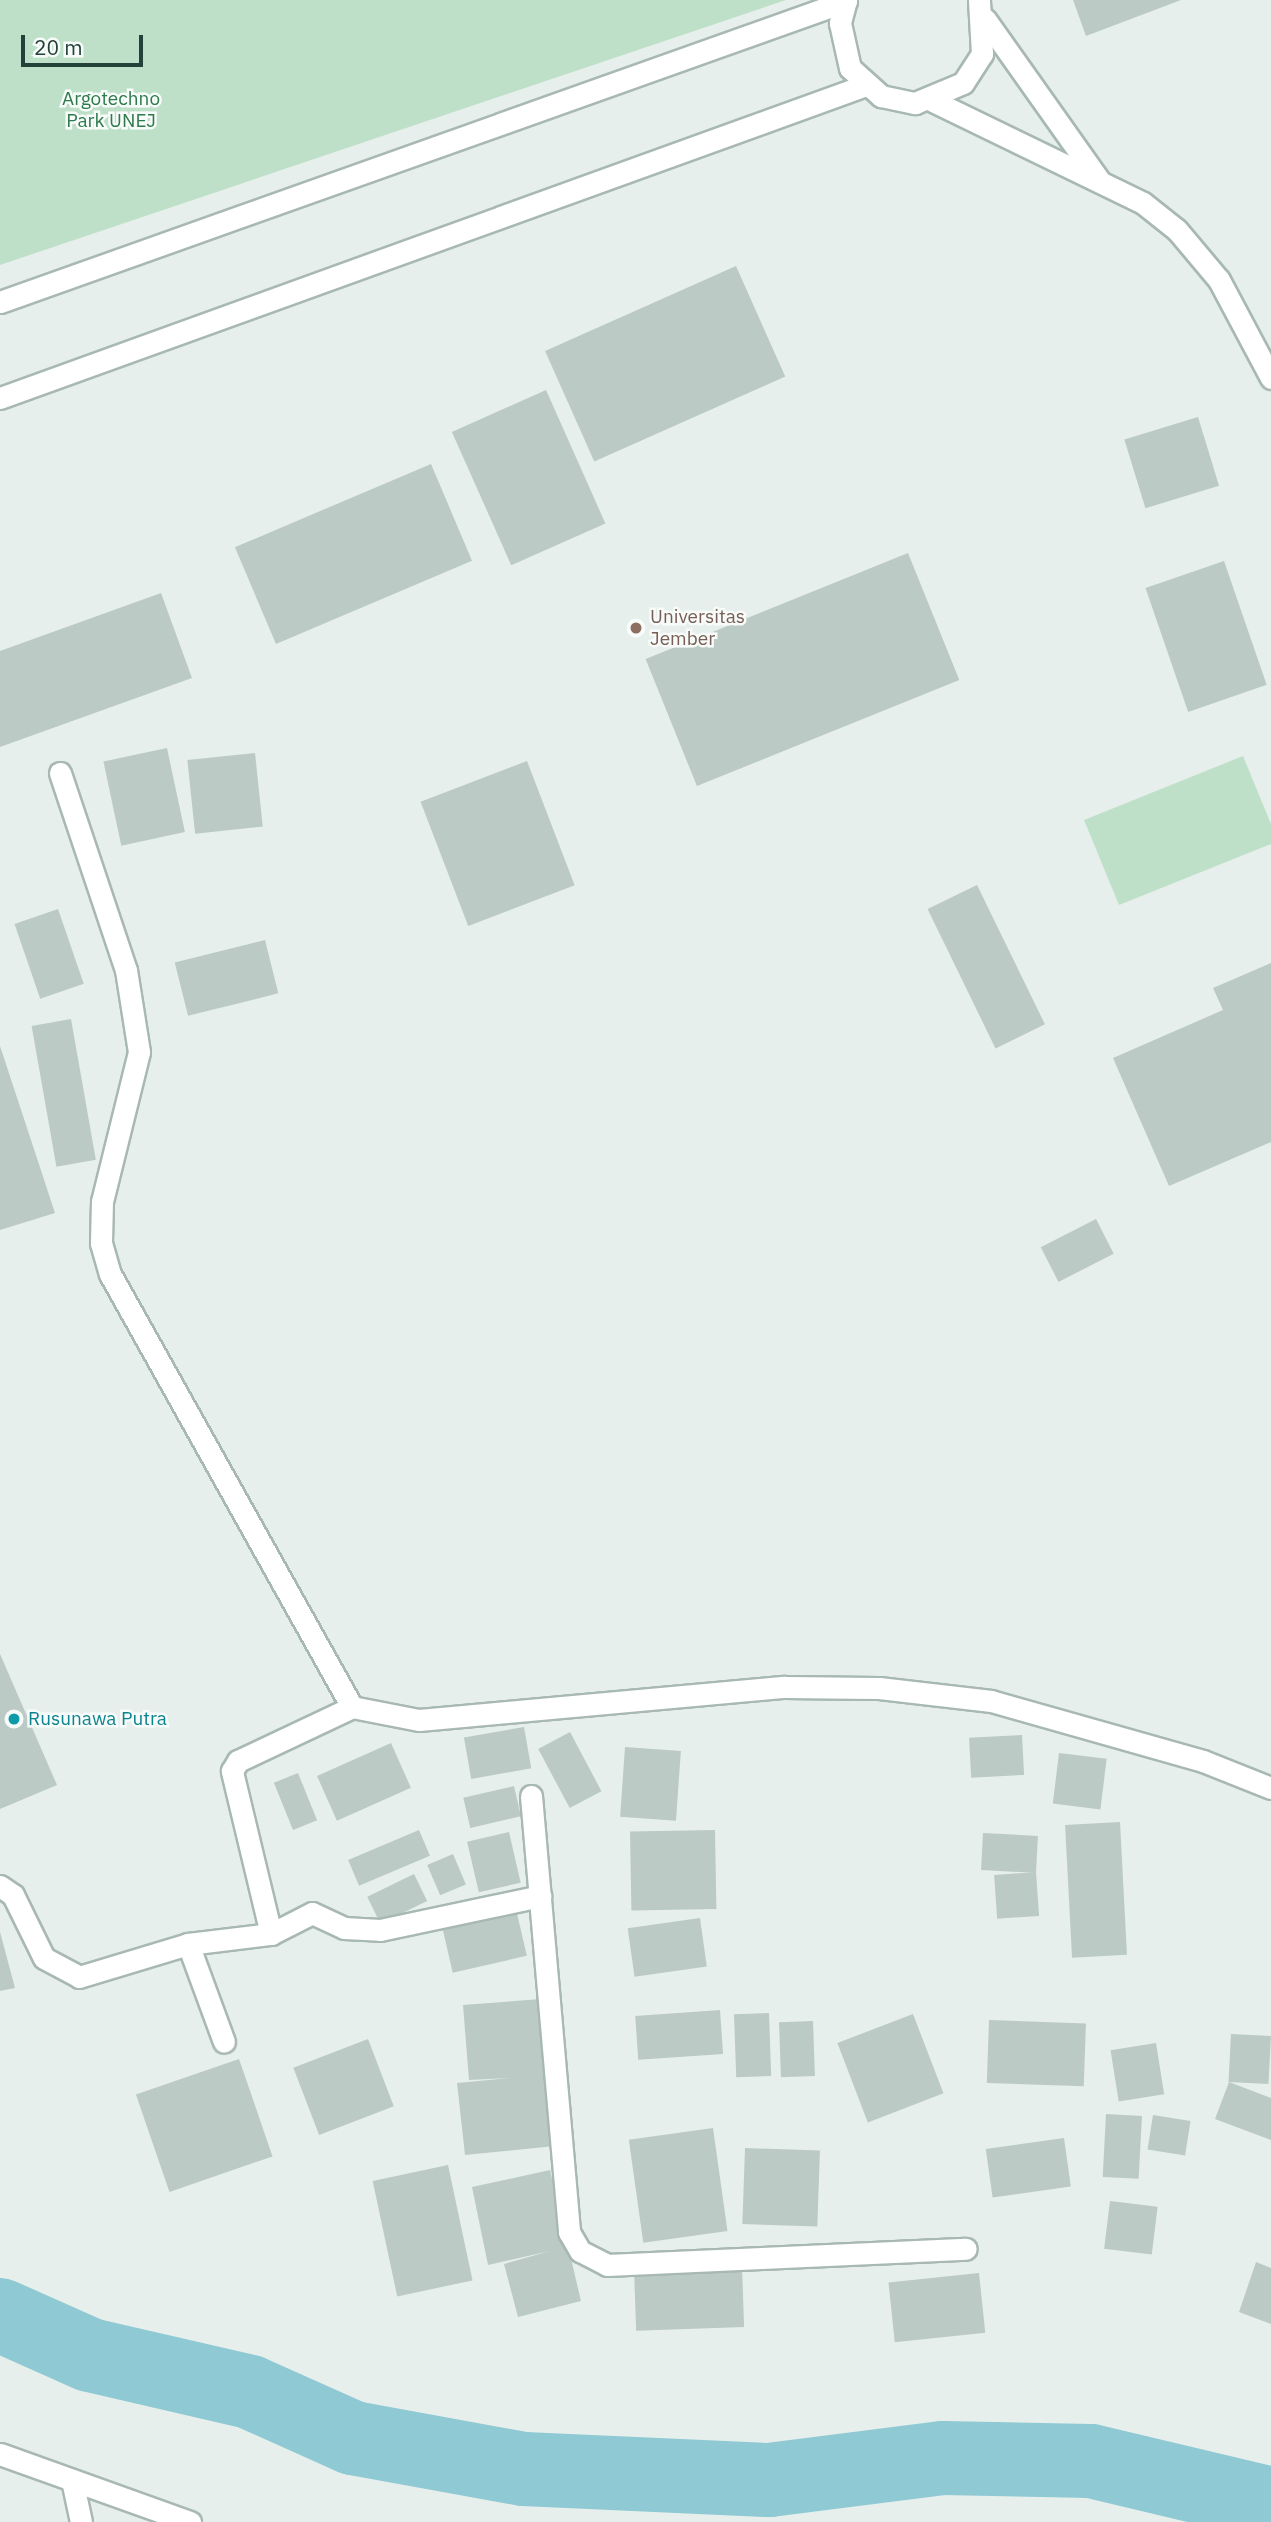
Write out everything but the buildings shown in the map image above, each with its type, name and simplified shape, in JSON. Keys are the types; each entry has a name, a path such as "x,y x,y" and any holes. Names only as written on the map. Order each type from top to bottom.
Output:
{"street":[{"path":"0,302 846,1 841,46 866,86 897,101 933,101 1143,203 1199,254 1271,378"},
{"path":"933,101 963,83 982,54 982,10"},
{"path":"982,10 1100,182"},
{"path":"0,398 866,86"},
{"path":"60,773 126,970 139,1052 102,1201 101,1244 110,1274 352,1707"},
{"path":"271,1934 232,1771 238,1761 352,1707 419,1720 785,1687 879,1688 991,1701 1203,1760 1271,1788"},
{"path":"531,1796 569,2232 580,2251 607,2265 966,2249"},
{"path":"0,1885 13,1895 44,1958 70,1976 188,1944 271,1934 312,1913 344,1928 380,1930 540,1896"},
{"path":"188,1944 224,2042"},
{"path":"0,2454 190,2522"},
{"path":"72,2480 81,2522"}],"green space":[{"name":"Argotechno Park UNEJ","path":"0,0 786,0 0,265"},
{"path":"1243,756 1271,824 1271,844 1119,905 1084,820"}],"waterway":[{"path":"0,2315 90,2355 250,2392 353,2438 524,2469 769,2480 943,2458 1091,2461 1271,2504"}],"place":[{"name":"Universitas Jember","path":"636,628"},
{"name":"Rusunawa Putra","path":"14,1719"}]}
